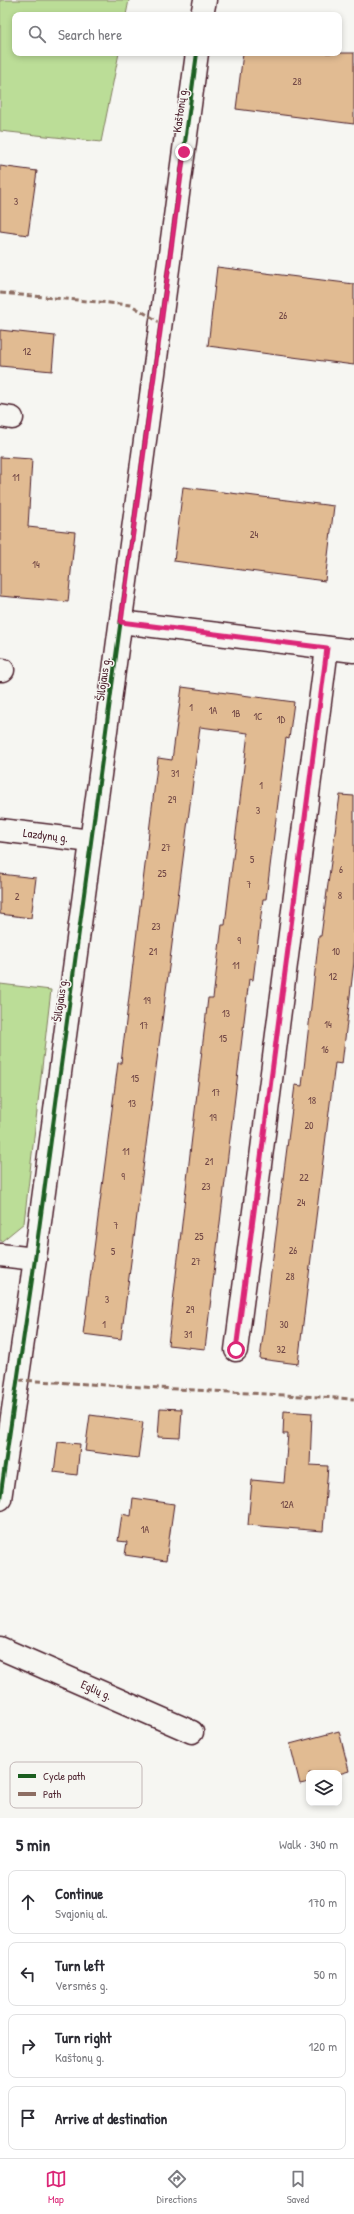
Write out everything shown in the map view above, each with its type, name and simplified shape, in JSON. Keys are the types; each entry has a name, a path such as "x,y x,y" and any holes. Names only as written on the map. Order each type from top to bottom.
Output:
{"street":[{"path":"202,12 204,0"},
{"name":"Kaštonų g.","path":"121,622 197,56"},
{"path":"121,622 354,651"},
{"name":"Šilojaus g.","path":"0,1499 35,1259 121,622"},
{"path":"236,1350 327,648"},
{"name":"Lazdynų g.","path":"0,830 92,840"},
{"path":"0,1255 35,1259"},
{"name":"Eglių g.","path":"0,1648 192,1732"}],"green space":[{"path":"0,0 129,0 127,12 12,12 12,56 118,56 101,142 0,131"},
{"path":"0,984 51,990 24,1223 2,1241 0,1241"}],"building":[{"path":"342,53 354,53 354,124 236,109 243,56 342,56"},
{"path":"0,166 37,171 28,235 0,231"},
{"path":"217,267 354,284 354,365 208,346"},
{"path":"0,330 55,336 52,371 0,366"},
{"path":"0,457 32,459 28,527 75,532 68,602 0,596"},
{"path":"183,487 334,506 325,581 174,561"},
{"path":"182,687 294,702 289,739 286,738 266,899 263,899 253,980 249,979 205,1349 168,1345 208,998 213,998 222,925 225,925 248,733 200,727 121,1339 83,1334 118,1063 121,1063 158,758 172,760"},
{"path":"340,795 354,796 354,962 342,1064 335,1063 298,1364 260,1359 295,1085 302,1086 319,936 321,936"},
{"path":"0,874 36,878 31,918 0,914"},
{"path":"160,1408 182,1409 180,1438 158,1437"},
{"path":"284,1411 312,1413 310,1465 328,1466 323,1531 248,1525 252,1480 284,1483 288,1434 283,1434"},
{"path":"90,1415 143,1422 138,1458 85,1451"},
{"path":"58,1442 80,1444 77,1475 54,1472"},
{"path":"133,1498 174,1504 166,1561 125,1555 127,1542 118,1541 122,1514 131,1516"},
{"path":"339,1731 349,1771 342,1773 342,1770 306,1770 306,1783 300,1784 290,1744"}],"marked path":[{"path":"0,293 131,305 161,323"},
{"path":"18,1380 354,1399"}],"cycle path":[{"path":"0,1499 35,1259 197,56"}],"route":[{"path":"184,152 121,622 327,648 236,1350"}]}
